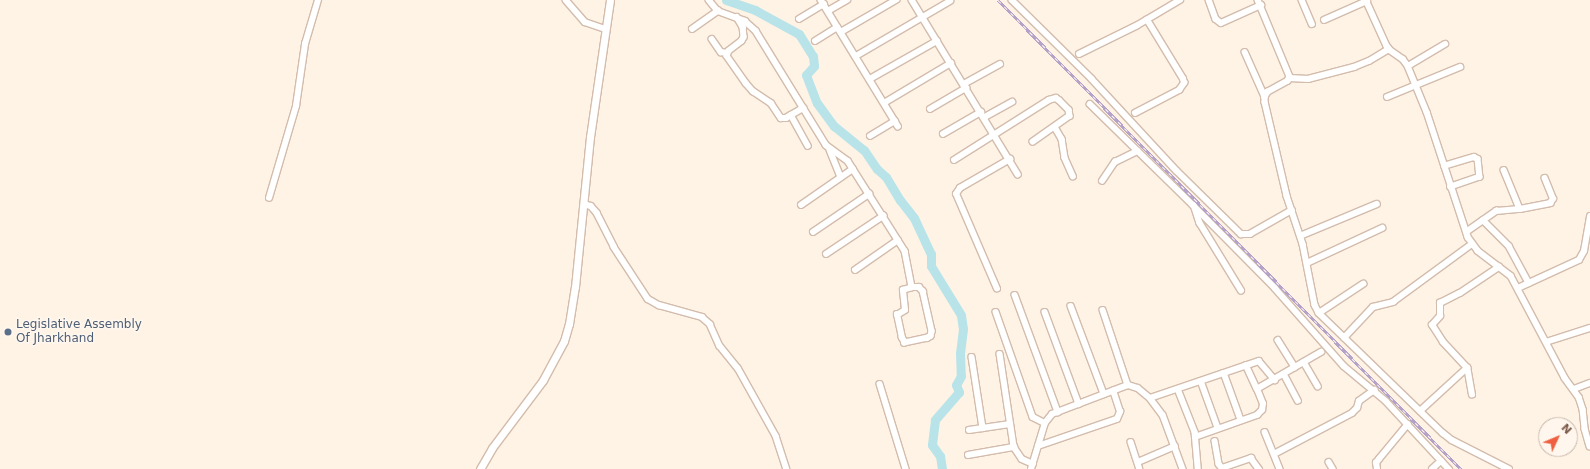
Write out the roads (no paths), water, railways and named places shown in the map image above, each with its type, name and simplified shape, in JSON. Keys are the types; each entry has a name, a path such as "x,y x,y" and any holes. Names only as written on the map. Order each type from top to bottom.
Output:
{"street":[{"path":"270,198 296,106 305,44 318,0"},
{"path":"566,0 585,22 605,29"},
{"path":"480,469 492,448 543,380 564,341 569,324 575,287 590,137 610,0"},
{"path":"709,0 718,11 737,17 751,26 756,32 830,150 841,178"},
{"path":"828,11 847,0"},
{"path":"815,41 896,0"},
{"path":"912,0 1018,174"},
{"path":"856,56 950,0"},
{"path":"1012,0 1084,71 1172,167 1241,234 1250,234 1292,210"},
{"path":"1078,54 1147,20 1180,0"},
{"path":"1209,0 1216,19 1221,23 1260,2 1290,78"},
{"path":"1302,0 1312,24"},
{"path":"1324,20 1366,0 1388,48 1403,59 1408,66 1466,232 1472,244 1478,251 1511,276 1518,288 1564,378 1574,389 1582,404 1585,429 1590,446"},
{"path":"799,19 822,2 870,79 897,124 870,136"},
{"path":"692,28 718,11"},
{"path":"728,53 744,37 743,27 737,17"},
{"path":"1135,113 1179,90 1184,84 1183,79 1147,20"},
{"path":"712,39 721,52 728,53"},
{"path":"870,79 937,41"},
{"path":"1408,66 1445,44"},
{"path":"1265,97 1268,92 1290,78 1308,79 1354,67 1369,61 1388,48"},
{"path":"1245,52 1265,97 1280,168 1307,263 1315,305 1319,313 1452,440 1509,469"},
{"path":"728,53 729,59 749,88 771,103 781,118 786,118 803,108"},
{"path":"884,103 951,63"},
{"path":"930,109 1000,64"},
{"path":"1387,98 1460,67"},
{"path":"954,160 1052,98 1059,100 1071,114 1068,119 1032,142"},
{"path":"943,134 1012,102"},
{"path":"1090,104 1193,205 1293,307 1344,366 1374,390 1408,424 1449,469"},
{"path":"791,115 808,146"},
{"path":"1056,127 1062,138 1064,158 1072,176"},
{"path":"830,150 843,156 853,169 898,240 908,260 912,287"},
{"path":"1102,181 1115,162 1138,151"},
{"path":"1444,166 1474,157 1478,159 1480,177 1451,187"},
{"path":"997,289 956,194 960,188 1010,159"},
{"path":"801,205 853,169"},
{"path":"1504,170 1520,209"},
{"path":"1466,232 1496,210 1520,209 1547,205 1552,202 1552,196 1545,179"},
{"path":"813,232 869,194"},
{"path":"584,204 591,206 597,213 614,247 648,299 659,306 702,317 710,324 720,346 738,368 780,444 787,469"},
{"path":"1300,236 1377,204"},
{"path":"1193,205 1200,223 1241,290"},
{"path":"826,254 883,216"},
{"path":"1518,288 1579,260 1584,251 1590,217"},
{"path":"1483,220 1509,246 1529,283"},
{"path":"1307,263 1382,228"},
{"path":"855,270 898,240"},
{"path":"1344,338 1373,307 1393,302 1472,244"},
{"path":"1472,395 1467,368 1443,342 1432,325 1440,316 1440,303 1460,293 1499,267"},
{"path":"1319,313 1363,284"},
{"path":"912,287 919,287 923,291 932,334 928,338 905,343 902,338 897,315 905,310 902,295 903,290 912,287"},
{"path":"1015,295 1058,412"},
{"path":"1071,306 1104,394"},
{"path":"1103,310 1128,385"},
{"path":"996,312 1033,417 1045,423"},
{"path":"1045,312 1079,404"},
{"path":"1546,342 1590,328"},
{"path":"1278,340 1295,367"},
{"path":"1257,389 1275,380 1321,352"},
{"path":"1000,354 1014,447 1022,459 1032,466 1045,423 1052,414 1128,385 1138,388 1150,398 1163,416 1183,469"},
{"path":"972,357 983,428"},
{"path":"1150,398 1259,361 1275,380"},
{"path":"1304,362 1318,386"},
{"path":"1195,437 1257,415 1262,410 1263,404 1246,365"},
{"path":"1420,411 1467,368"},
{"path":"1224,373 1241,420"},
{"path":"1284,374 1298,400"},
{"path":"1201,381 1218,428"},
{"path":"1574,389 1590,383"},
{"path":"880,384 906,469"},
{"path":"1178,389 1195,437 1198,469"},
{"path":"1274,454 1352,413 1357,408 1359,401 1374,390"},
{"path":"1038,446 1117,419 1120,412 1113,391"},
{"path":"970,430 1010,424"},
{"path":"1377,469 1376,463 1408,424"},
{"path":"1265,432 1280,469"},
{"path":"1215,441 1219,464 1225,468 1252,458 1260,469"},
{"path":"1131,442 1140,469"},
{"path":"1138,462 1175,446"},
{"path":"968,455 1014,447"},
{"path":"1432,469 1442,461"},
{"path":"1329,462 1332,469"}],"waterway":[{"path":"726,0 755,10 799,34 813,56 814,66 806,75 817,103 834,126 864,150 877,169 886,177 900,200 914,218 931,254 931,266 961,315 963,329 960,353 961,376 956,385 959,392 935,420 932,445 940,456 942,469"}],"railway":[{"path":"998,0 1461,469"}],"place":[{"name":"Legislative Assembly Of Jharkhand","path":"8,332"}]}
